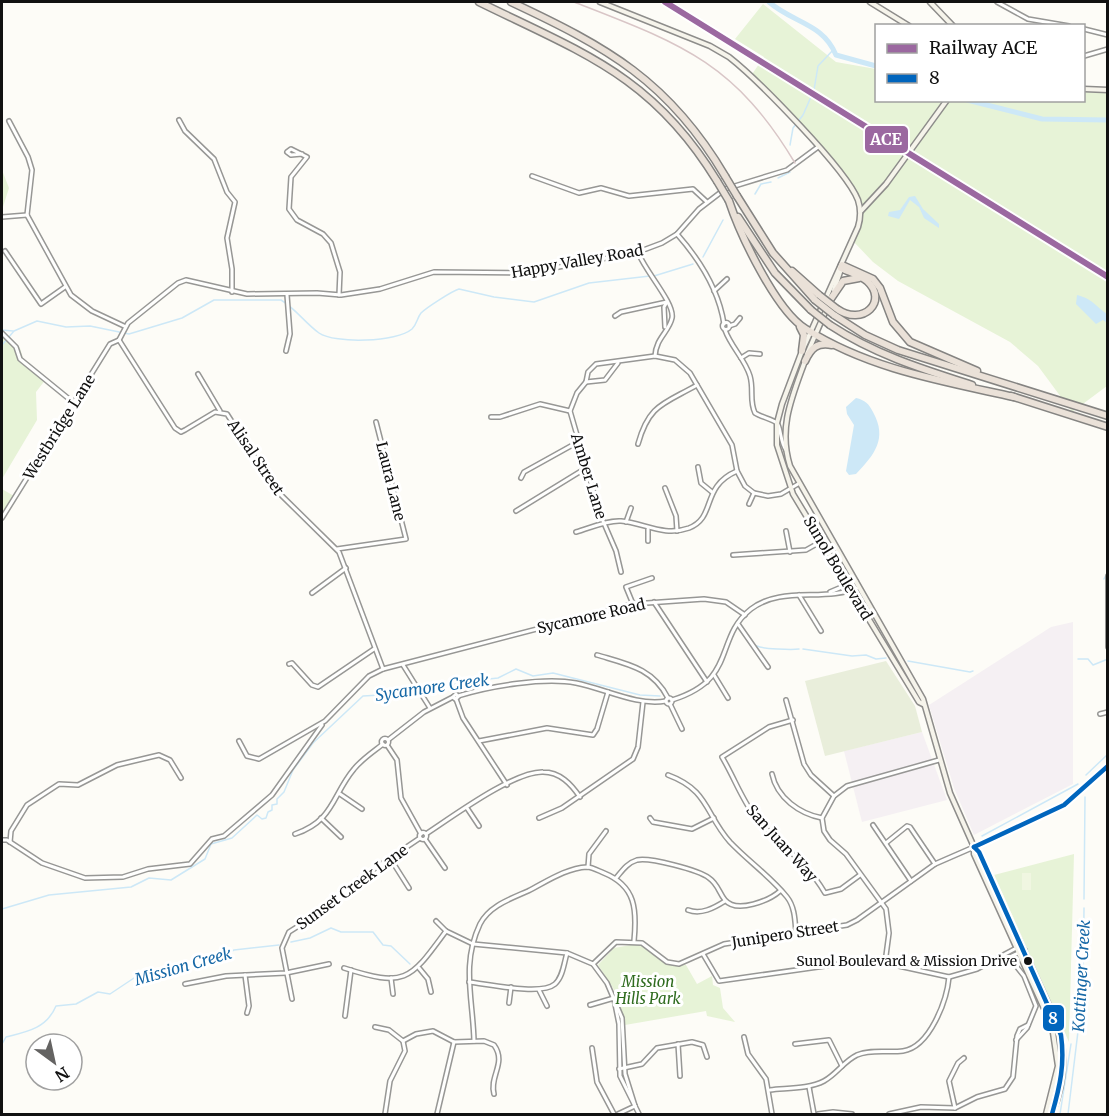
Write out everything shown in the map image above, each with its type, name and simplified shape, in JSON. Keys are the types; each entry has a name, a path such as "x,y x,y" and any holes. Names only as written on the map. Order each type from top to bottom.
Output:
{"highway":[{"path":"479,2 576,48 627,79 676,125 717,181 775,273 811,310 830,325 861,344 894,359 1107,427"},
{"path":"511,2 583,36 635,69 691,125 763,239 817,298 866,335 898,350 1107,416"},
{"path":"729,201 759,268 802,331 802,351"},
{"path":"836,312 853,317 869,311 875,294 866,279 842,266"},
{"path":"842,266 873,279 880,288 893,322 910,342 990,379"},
{"path":"830,300 843,281 854,277 866,279"},
{"path":"783,305 802,326 838,347 905,373 1014,397"},
{"path":"805,360 809,352 817,345 838,347"}],"main road":[{"path":"600,2 719,51 746,71 850,184 861,211"},
{"path":"870,2 906,24"},
{"path":"930,2 951,24"},
{"path":"1085,89 1107,90"},
{"path":"842,266 858,227 861,211 886,184 945,102"},
{"name":"Sunol Boulevard","path":"842,266 830,300 802,351 777,423 778,455 791,488 897,666 919,702 923,704"},
{"name":"Sunol Boulevard","path":"842,266 813,333 786,414 786,450 798,484 860,586 923,699 939,760 953,801 1025,950 1058,1025 1063,1047 1062,1078 1052,1114"},
{"path":"897,666 901,666 915,686"},
{"path":"974,846 1059,808 1081,792 1107,766"},
{"name":"Sunol Boulevard","path":"974,846 974,854 1049,1017 1057,1046 1055,1084 1046,1114"}],"street":[{"path":"997,2 1028,19 1057,24"},
{"path":"1085,30 1107,35"},
{"path":"1085,55 1107,49"},
{"path":"178,120 214,159 227,192 235,202 227,238 232,269 232,292"},
{"path":"9,121 28,156 32,170 27,215"},
{"name":"Happy Valley Road","path":"123,330 182,281 191,281 232,292 287,295 317,292 339,295 380,289 434,272 527,273 638,252 662,243 677,234 707,202 738,183 787,170 818,147"},
{"path":"302,154 307,159 291,177 289,209 297,220 323,234 331,243 340,272 339,295"},
{"path":"532,176 579,193 601,188 629,196 693,189 707,202"},
{"path":"2,217 27,215"},
{"path":"27,215 65,287 92,311 123,330 119,340"},
{"path":"677,234 691,251 721,305 724,324 722,327 750,375 752,390 750,402 755,413 777,423"},
{"path":"5,251 41,304 65,287"},
{"path":"638,252 648,273 672,310 672,320 655,345 655,356"},
{"path":"714,291 727,279"},
{"path":"286,351 290,334 286,307 287,295"},
{"path":"615,316 621,312 667,302"},
{"path":"665,328 664,307 667,302"},
{"path":"725,330 740,318"},
{"path":"724,324 729,326"},
{"path":"2,333 18,351 20,359 74,403"},
{"name":"Westbridge Lane","path":"2,518 110,344 119,340"},
{"name":"Alisal Street","path":"119,340 175,428 181,432 209,414 220,411 231,419 276,490 337,549 383,669"},
{"path":"741,358 749,353 760,354"},
{"path":"491,417 500,417 540,404 570,411 577,393 586,382 588,372 596,364 606,361 618,363 655,356 675,360 690,373 732,445 737,471 745,486 754,493 768,496 798,484"},
{"path":"586,382 605,380 618,363"},
{"path":"198,374 220,411"},
{"path":"638,444 644,421 653,410 697,385"},
{"name":"Amber Lane","path":"570,411 586,468 604,524 616,551 621,572"},
{"name":"Laura Lane","path":"337,549 406,539 376,422"},
{"name":"Sunol Boulevard","path":"777,423 781,430 780,441 786,450"},
{"path":"521,478 524,472 578,442"},
{"path":"698,467 701,483 712,492"},
{"path":"516,511 586,468"},
{"path":"576,532 604,524 626,522 648,529 677,531 687,529 701,520 712,492 721,480 737,471"},
{"path":"665,488 676,516 677,531"},
{"path":"749,504 754,493"},
{"path":"626,522 631,508"},
{"path":"648,529 648,541"},
{"path":"786,531 790,552"},
{"path":"733,555 806,550 822,541"},
{"path":"312,593 346,568"},
{"path":"1107,576 1107,646"},
{"path":"633,604 626,587 652,578"},
{"path":"830,592 856,581"},
{"path":"295,834 308,830 321,818 340,794 354,769 430,708 456,697 553,681 579,684 643,702 669,701 695,691 714,675 738,624 745,615 761,603 799,595 852,590 860,586"},
{"path":"799,595 821,631"},
{"name":"Sycamore Road","path":"383,669 633,604 704,599 726,602 745,615"},
{"path":"654,602 707,682"},
{"path":"738,624 768,667"},
{"path":"290,664 292,663 312,685 318,687 374,649"},
{"path":"597,655 650,673 662,686 682,729"},
{"path":"403,665 430,708"},
{"path":"2,840 10,842 42,863 85,878 123,877 148,869 190,864 212,839 224,836 272,795 325,721 369,676 383,669"},
{"path":"714,675 728,698"},
{"path":"479,741 547,728 593,735 597,729 608,692"},
{"path":"456,697 463,718 507,785"},
{"path":"786,700 804,764 834,796"},
{"path":"539,818 557,811 580,797 633,759 638,747 643,702"},
{"path":"1100,714 1107,711"},
{"name":"San Juan Way","path":"793,720 769,727 722,757 744,801 757,819 807,866 825,893 841,889 860,875"},
{"path":"238,741 247,756 259,759 325,721"},
{"path":"385,745 397,760 402,802 421,836 445,868"},
{"path":"10,842 10,831 27,805 59,784 78,785 117,765 159,755 170,760 181,778"},
{"path":"885,963 890,933 889,916 846,854 824,831 822,818 834,796 847,786 939,760"},
{"path":"421,836 524,776 547,772 564,779 580,797"},
{"path":"772,774 782,795 805,815 822,818"},
{"path":"668,775 686,782 705,801 729,840 788,898 795,913 796,933"},
{"path":"340,794 362,809"},
{"path":"467,808 479,826"},
{"path":"321,818 341,837"},
{"path":"650,818 653,822 692,829 714,818"},
{"path":"873,825 911,881"},
{"path":"886,843 906,826 910,827 935,864"},
{"path":"588,867 589,854 606,831"},
{"path":"425,839 426,834"},
{"name":"Sunset Creek Lane","path":"292,999 282,948 289,932 330,906 362,877 421,836"},
{"name":"Junipero Street","path":"634,941 651,948 673,964 685,963 724,944 846,925 882,903 935,864 974,846"},
{"path":"390,858 409,888"},
{"path":"616,878 627,865 646,859 703,874 717,885 725,901 736,906 772,899 780,891"},
{"path":"474,1041 468,982 473,944 481,923 500,904 569,871 588,867 616,878 634,905 634,941 615,942 593,964"},
{"path":"688,910 706,910 725,901"},
{"path":"436,921 446,931 473,944 567,953 593,964 614,998 622,1018 624,1068 635,1106"},
{"path":"344,968 391,978 402,977 419,968 446,931"},
{"path":"989,964 992,965 1009,957 1022,945"},
{"path":"703,954 719,981 860,962 885,963 950,977 963,975 1018,950 1025,950"},
{"path":"468,982 539,990 554,986 561,976 567,953"},
{"path":"889,1114 921,1107 956,1108 977,1097 999,1092 1011,1083 1016,1040 1036,1011 1035,1001 1024,976 1009,957"},
{"path":"184,984 245,975 286,972 329,964"},
{"path":"419,968 428,979 431,992"},
{"path":"345,1016 351,970"},
{"path":"245,975 249,1005 247,1013"},
{"path":"770,1090 809,1086 823,1081 864,1052 903,1051 916,1046 946,1002 950,977"},
{"path":"391,978 393,994"},
{"path":"509,1003 511,987"},
{"path":"539,990 547,1006"},
{"path":"590,1005 614,998"},
{"path":"614,998 619,1024 619,1070 623,1085 639,1114"},
{"path":"375,1027 389,1030 403,1041 405,1051 390,1081 385,1114"},
{"path":"403,1041 416,1034 433,1031 454,1042 490,1043 498,1050 500,1058 493,1084 494,1094"},
{"path":"744,1037 748,1054 766,1079 770,1090 772,1114"},
{"path":"795,1044 829,1040 842,1066"},
{"path":"437,1114 454,1042"},
{"path":"619,1070 642,1064 657,1048 678,1044 698,1042 706,1050 707,1057"},
{"path":"678,1044 680,1076"},
{"path":"592,1048 597,1082 616,1114 635,1106"},
{"path":"956,1108 949,1081 954,1069 964,1058"},
{"path":"809,1086 816,1114 833,1112 852,1114"}],"shaded area":[{"path":"1073,622 1073,784 974,835 954,788 929,705 1051,627"},
{"path":"922,732 947,800 862,822 844,751"}],"green space":[{"path":"763,4 836,62 875,69 875,102 1085,102 1085,92 1107,93 1107,386 1072,412 1038,366 1010,342 898,281 873,262 853,241 859,213 852,191 826,157 750,77 764,57 735,39"},
{"path":"2,170 9,188 2,210"},
{"path":"2,314 3,332 20,348 23,358 46,379 36,392 37,420 2,479"},
{"path":"2,489 14,496 2,513"},
{"path":"886,661 915,706 922,732 825,756 805,681"},
{"path":"1074,854 1069,1042 994,875"},
{"path":"1022,873 1031,873 1031,890 1022,890"},
{"name":"Mission Hills Park","path":"636,944 670,964 686,965 697,984 712,976 713,985 720,988 723,1008 735,1022 707,1016 706,1011 625,1025 613,988 598,965 614,948"}],"water":[{"path":"915,196 923,209 939,224 939,228 924,218 919,207 910,200 899,219 888,216 889,212 900,210 909,197"},
{"path":"1077,295 1090,301 1107,314 1107,323 1103,320 1096,324 1076,304"},
{"path":"856,398 864,401 871,409 877,422 879,438 868,460 856,474 849,475 846,471 854,425 847,414 846,407"}],"waterway":[{"path":"769,2 823,36 836,55 875,66"},
{"path":"790,145 793,128 803,115 814,90 818,66 834,49"},
{"path":"975,102 1042,119 1108,120"},
{"path":"778,178 790,172"},
{"path":"755,194 761,184 771,182"},
{"path":"703,257 723,220"},
{"path":"654,276 693,264"},
{"path":"2,345 14,331 37,321 66,327 90,326 129,334 182,318 214,300 281,300 314,329 327,337 352,340 380,339 393,337 412,329 424,311 459,289 494,297 534,302 589,283 650,276"},
{"path":"2,330 13,331"},
{"path":"1104,579 1108,571"},
{"name":"Sycamore Creek","path":"757,646 799,649"},
{"name":"Sycamore Creek","path":"803,649 852,656 866,655 876,659 886,658"},
{"name":"Sycamore Creek","path":"1078,659 1088,659 1093,665 1108,659"},
{"name":"Sycamore Creek","path":"908,661 973,671"},
{"name":"Sycamore Creek","path":"2,909 49,895 131,887 149,878 171,880 205,859 211,844 232,838 257,815 262,819 266,818 268,812 272,810 272,805 277,804 277,799 284,792 293,770 313,743 363,696 414,693 461,682 498,678 516,669 533,676 553,673 640,695 660,696"},
{"path":"1086,775 1108,754"},
{"name":"Mission Creek","path":"982,836 1078,784"},
{"name":"Kottinger Creek","path":"1084,899 1085,797"},
{"name":"Kottinger Creek","path":"1068,1114 1083,990 1084,908"},
{"name":"Mission Creek","path":"291,942 310,938 331,928 341,932 373,932 383,945 391,946 410,964"},
{"name":"Mission Creek","path":"2,1044 6,1037 29,1031 42,1024 56,1006 76,1004 98,992 110,994 134,978 151,978 178,967 216,959 234,950 279,945"},
{"path":"1060,1114 1071,1044"}],"railway":[{"path":"574,2 674,44 726,78 750,101 772,128 795,163"}],"rail line":[{"name":"ACE","path":"665,2 1108,277"}],"transit line":[{"name":"8","path":"974,847 1064,805 1108,766"},
{"name":"8","path":"974,847 979,852 1061,1035 1061,1075 1052,1114"}],"place":[{"name":"Sunol Boulevard & Mission Drive","path":"1028,961"}]}
